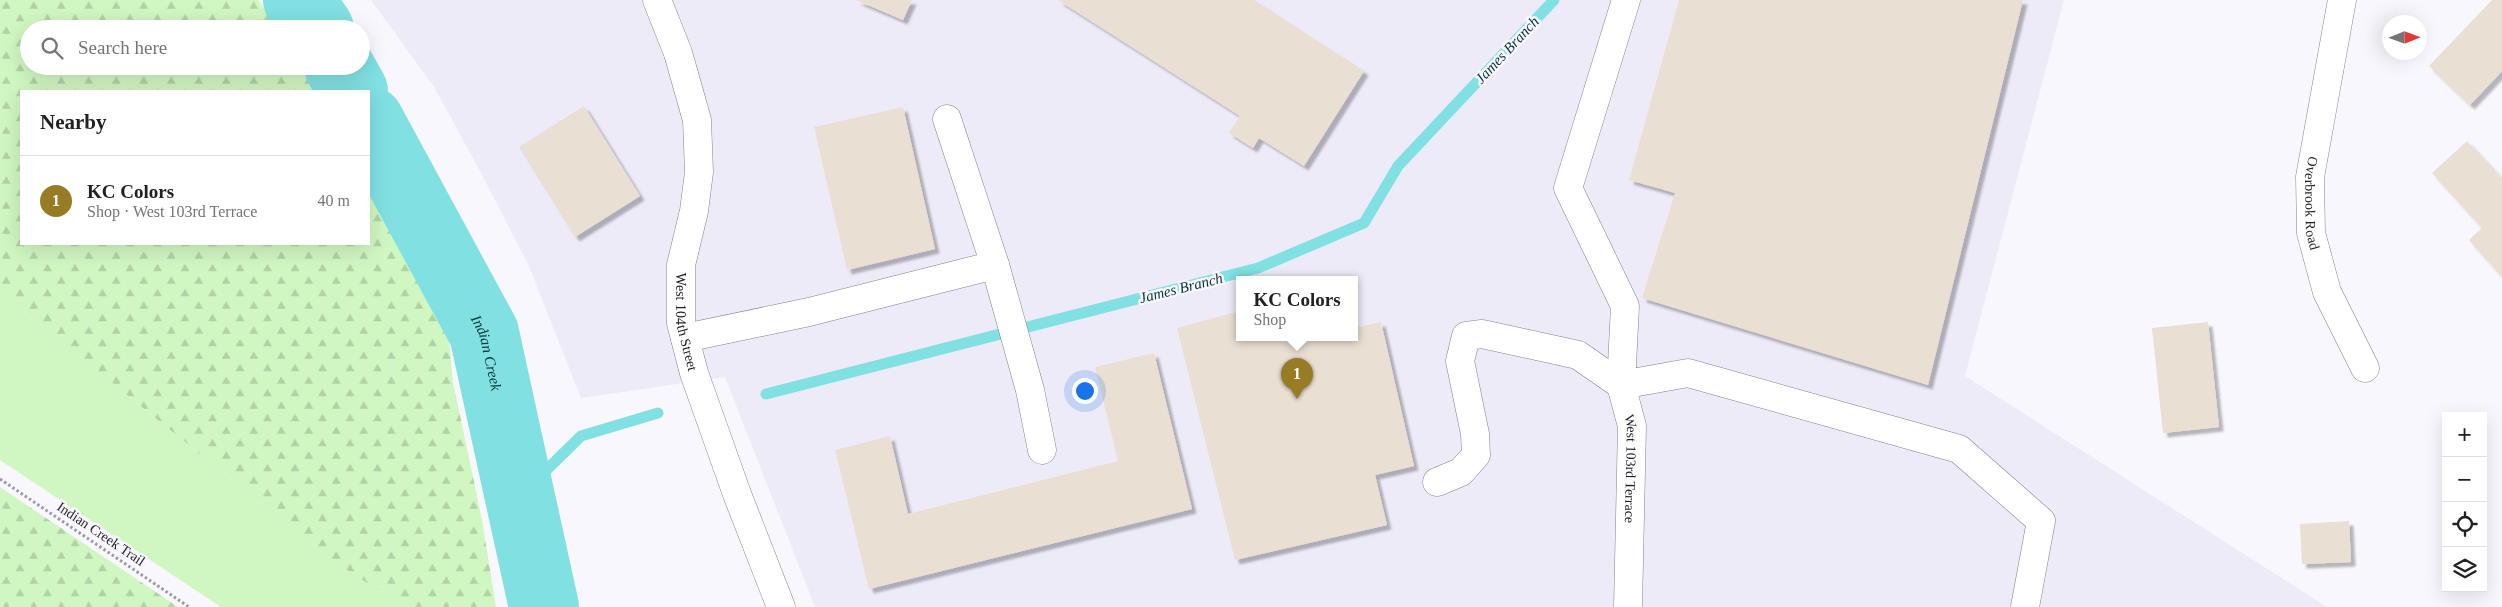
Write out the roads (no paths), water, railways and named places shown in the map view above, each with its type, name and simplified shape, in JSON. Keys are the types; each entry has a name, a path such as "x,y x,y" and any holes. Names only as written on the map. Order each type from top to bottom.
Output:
{"street":[{"name":"West 104th Street","path":"658,0 678,52 698,120 699,172 694,211 681,265 681,323 694,373 722,454 781,607"},
{"name":"West 103rd Terrace","path":"1626,0 1568,188 1625,306 1621,385 1632,426 1628,607"},
{"name":"Overbrook Road","path":"2342,0 2310,177 2311,233 2327,292 2365,368"},
{"path":"947,118 998,273 1030,390 1042,450"},
{"path":"685,338 998,273"},
{"path":"1437,482 1461,472 1476,455 1475,434 1460,361 1466,336 1482,334 1578,355 1621,385 1688,373 1960,449 2041,521 2025,607"}],"waterway":[{"name":"Indian Creek","path":"298,0 312,20"},
{"name":"James Branch","path":"766,394 1258,268 1364,223 1398,166 1554,0"},
{"name":"Indian Creek","path":"344,75 352,90"},
{"name":"Indian Creek","path":"370,123 484,333 544,607"},
{"name":"James Branch","path":"520,496 581,436 658,413"}],"place":[{"name":"KC Colors","path":"1297,399"}]}
